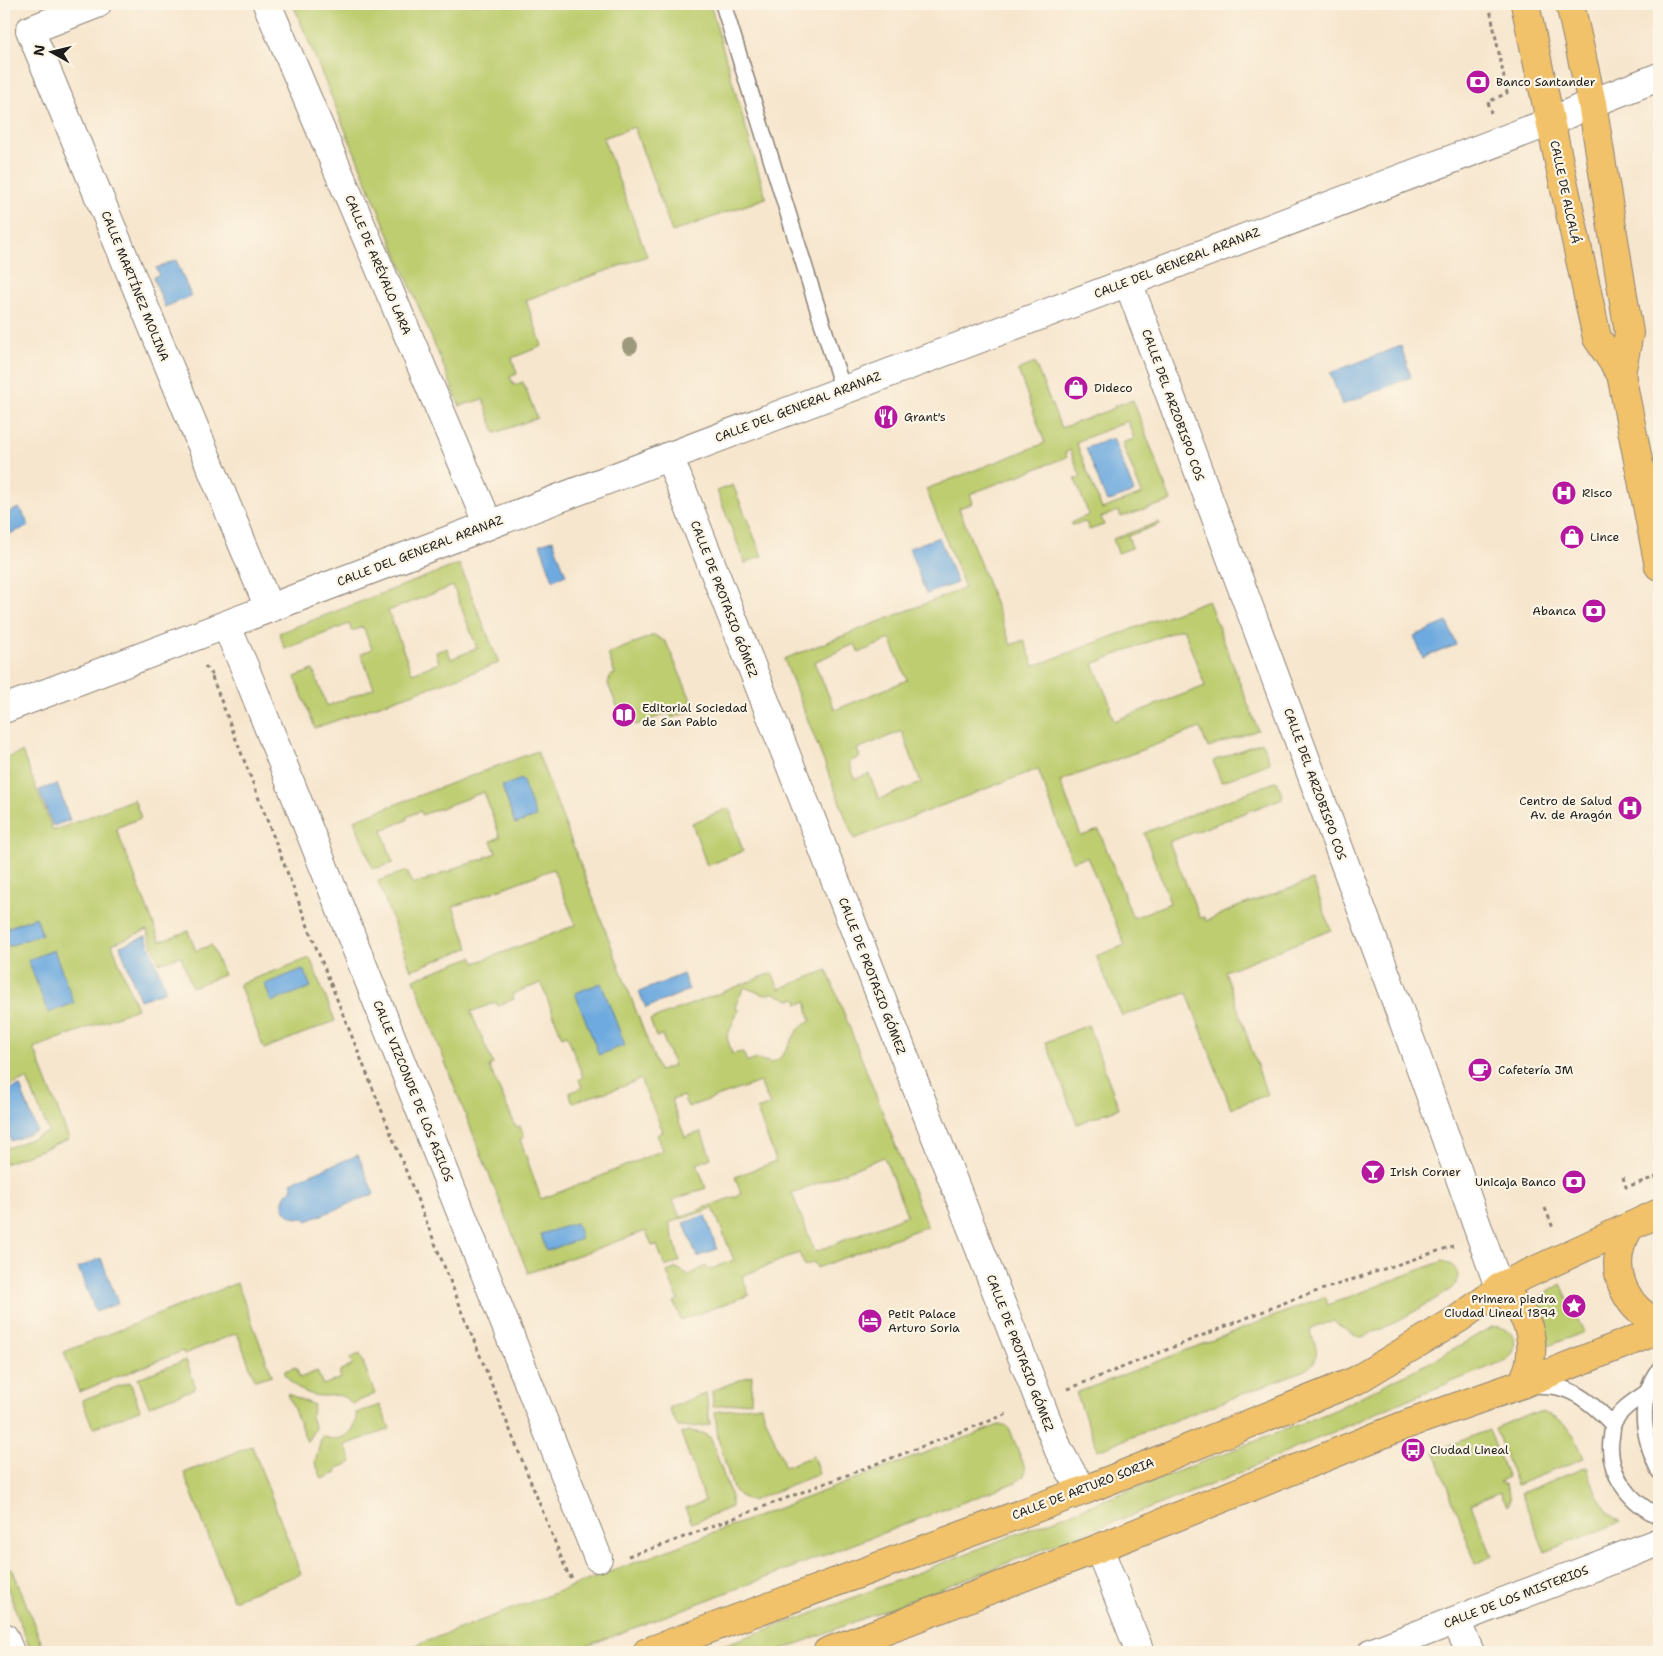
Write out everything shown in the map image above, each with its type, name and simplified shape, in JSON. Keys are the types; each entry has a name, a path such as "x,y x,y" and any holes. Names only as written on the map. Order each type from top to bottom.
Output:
{"main road":[{"name":"CALLE DE ALCALÁ","path":"1524,4 1597,338 1621,374 1659,566"},
{"name":"CALLE DE ALCALÁ","path":"1570,4 1592,103 1629,334 1621,374"},
{"name":"CALLE DE ARTURO SORIA","path":"647,1652 1085,1490 1355,1381 1458,1319 1500,1287 1659,1213"},
{"path":"1630,1227 1621,1246 1619,1266 1623,1287 1629,1301 1649,1319 1659,1323"},
{"path":"1500,1287 1514,1300 1526,1320 1532,1341 1530,1363 1522,1384"},
{"path":"827,1652 1099,1548 1405,1425 1522,1384 1659,1330"}],"street":[{"name":"CALLE MARTÍNEZ MOLINA","path":"97,4 30,30 269,608"},
{"name":"CALLE DE ARÉVALO LARA","path":"267,4 489,525"},
{"name":"CALLE DEL GENERAL ARANAZ","path":"4,709 1550,122 1592,103 1659,78"},
{"name":"CALLE DEL ARZOBISPO COS","path":"1128,282 1416,1055 1500,1287"},
{"name":"CALLE DE PROTASIO GÓMEZ","path":"669,456 1052,1435 1073,1475 1085,1490"},
{"name":"CALLE VIZCONDE DE LOS ASILOS","path":"226,624 248,675 588,1566"},
{"name":"CALLE DE LOS MISTERIOS","path":"1373,1652 1659,1542"},
{"path":"1099,1548 1140,1652"},
{"path":"1456,1621 1470,1652"},
{"path":"4,1637 10,1652"}],"lane":[{"path":"724,4 842,390"},
{"path":"1659,1370 1656,1372 1646,1393 1643,1414 1646,1436 1652,1457 1659,1471"},
{"path":"1522,1384 1560,1387 1574,1392 1603,1413 1613,1425"},
{"path":"1646,1393 1626,1407 1613,1425 1610,1448 1616,1474 1629,1495 1648,1511 1659,1516"}],"path":[{"path":"1489,4 1508,93 1488,102 1498,141"},
{"path":"212,677 316,947 565,1568 569,1577 588,1566"},
{"path":"1623,1177 1626,1188 1656,1178"},
{"path":"1545,1208 1553,1228"},
{"path":"1060,1392 1294,1300 1453,1246"},
{"path":"625,1557 663,1545 1010,1413"}],"green space":[{"path":"293,4 710,4 766,198 672,232 634,127 603,138 647,256 526,300 542,346 512,358 517,374 510,377 514,385 523,382 537,418 495,433 483,399 460,406"},
{"path":"1035,363 1061,428 1133,400 1171,501 1121,517 1119,511 1101,517 1104,525 1089,530 1086,522 1072,525 1072,522 1089,515 1075,479 1081,477 1070,450 1065,453 1067,457 970,494 973,503 959,508 1011,645 1024,640 1034,666 1208,600 1258,730 1208,748 1200,728 1060,781 1081,836 1099,830 1133,918 1170,903 1144,833 1277,781 1283,798 1169,842 1200,918 1204,917 1206,921 1237,907 1313,880 1331,930 1225,971 1267,1095 1231,1108 1187,993 1122,1016 1096,956 1125,945 1087,857 1072,861 1038,769 854,839 784,659 965,588 926,489 1045,443 1018,370","holes":["1128,421 1134,439 1122,443 1142,494 1102,509 1076,442","1183,628 1205,686 1114,721 1109,707 1111,706 1093,664","890,639 907,680 835,710 814,662 855,644 859,653","902,731 921,783 879,799 869,774 855,779 849,762 860,757 857,749"]},
{"path":"733,485 762,556 745,563 717,491"},
{"path":"1159,522 1160,524 1128,536 1132,548 1118,553 1113,539"},
{"path":"459,564 499,663 315,728 295,677 313,670 327,706 374,688 361,654 372,649 363,627 352,631 349,624 285,649 279,633","holes":["453,586 477,648 451,659 447,648 436,652 439,663 412,673 388,611"]},
{"path":"654,635 666,642 695,709 672,718 669,713 636,725 621,716 608,684 610,676 615,674 608,654"},
{"path":"1262,742 1270,763 1221,782 1213,761"},
{"path":"537,751 659,1071 674,1066 662,1035 656,1037 650,1020 772,973 779,989 827,970 927,1226 817,1268 814,1262 805,1266 799,1253 742,1276 749,1295 681,1320 674,1302 678,1300 667,1272 677,1268 689,1275 706,1266 708,1270 734,1260 713,1208 669,1223 680,1261 665,1267 657,1245 652,1246 646,1231 528,1273 414,979 472,957 475,963 576,925 553,869 453,907 469,948 411,970 378,881 407,871 412,884 423,882 441,875 441,873 485,859 485,857 496,853 491,841 500,837 484,792 422,815 420,811 407,817 407,820 382,830 393,863 373,869 354,820","holes":["541,983 562,1037 567,1035 583,1077 579,1079 582,1088 569,1093 573,1102 619,1088 640,1079 663,1131 657,1135 663,1150 541,1199 520,1139 524,1137 520,1126 516,1127 489,1066 493,1064 471,1012 496,1002 498,1006 514,999 512,994","744,987 765,995 767,993 770,995 771,992 790,1000 796,998 798,1004 806,1002 811,1021 794,1035 788,1048 778,1059 771,1063 758,1059 747,1062 743,1052 732,1054 727,1037 738,1010 735,1006","760,1082 770,1105 757,1110 776,1161 735,1177 741,1194 680,1217 673,1200 706,1188 697,1164 711,1158 701,1132 685,1137 671,1100 683,1096 688,1107","884,1157 907,1215 815,1252 792,1193"]},
{"path":"22,752 53,831 134,799 141,818 116,828 160,941 188,931 196,951 211,945 224,975 192,987 181,956 159,963 147,930 112,944 137,1009 34,1048 69,1139 4,1164 4,1141 7,1148 49,1132 27,1079 4,1088 4,948 42,933 36,917 4,929 4,759"},
{"path":"729,808 743,851 707,866 692,823"},
{"path":"310,958 335,1021 264,1049 239,984"},
{"path":"1088,1025 1119,1108 1077,1124 1046,1042"},
{"path":"1443,1261 1455,1268 1458,1276 1456,1284 1445,1293 1406,1316 1377,1331 1360,1337 1333,1321 1310,1329 1316,1347 1316,1356 1311,1366 1305,1370 1098,1450 1076,1393 1324,1297 1328,1305"},
{"path":"237,1283 272,1375 255,1380 237,1333 184,1354 183,1351 79,1392 64,1352"},
{"path":"1561,1284 1584,1332 1551,1345 1548,1344 1542,1320 1528,1305"},
{"path":"1491,1327 1505,1329 1513,1337 1515,1342 1514,1348 1507,1360 1411,1398 1223,1480 776,1652 703,1652 803,1617 1328,1413 1442,1356"},
{"path":"360,1354 375,1394 352,1404 342,1396 317,1396 305,1392 295,1386 284,1371 296,1367 300,1378 317,1371 323,1385 341,1378 339,1372 353,1365 350,1358"},
{"path":"186,1360 196,1388 149,1406 138,1378"},
{"path":"752,1375 751,1401 713,1407 712,1391"},
{"path":"130,1382 140,1410 93,1428 82,1400"},
{"path":"706,1393 710,1424 678,1427 669,1408"},
{"path":"288,1394 314,1405 311,1417 315,1428 307,1442"},
{"path":"380,1405 390,1429 345,1445 352,1462 336,1469 337,1473 322,1479 315,1462 322,1436 335,1439 341,1438 351,1432 354,1427 356,1413"},
{"path":"761,1406 785,1467 813,1456 819,1474 751,1501 739,1496 733,1489 718,1438 715,1412"},
{"path":"1542,1413 1551,1415 1564,1423 1584,1458 1517,1485 1495,1428 1528,1414"},
{"path":"999,1425 1005,1425 1010,1430 1025,1468 1024,1476 1016,1482 571,1652 398,1652"},
{"path":"1489,1430 1508,1478 1499,1482 1506,1485 1511,1499 1507,1506 1500,1492 1471,1504 1492,1556 1476,1564 1434,1451"},
{"path":"690,1431 702,1433 711,1438 731,1497 731,1507 692,1523 685,1508 705,1501 681,1433"},
{"path":"252,1446 301,1574 233,1600 184,1473"},
{"path":"1587,1467 1595,1490 1607,1511 1620,1522 1545,1552 1521,1493"},
{"path":"12,1568 45,1652 31,1652 4,1578 4,1572"}],"water":[{"path":"176,260 191,296 165,307 153,277 159,275 156,268"},
{"path":"1401,346 1411,377 1342,405 1330,373"},
{"path":"1113,438 1134,492 1107,502 1086,448"},
{"path":"19,508 29,526 4,536 4,514"},
{"path":"939,537 957,583 926,594 909,548"},
{"path":"553,540 566,575 553,580 540,544"},
{"path":"1447,622 1456,645 1423,658 1414,636"},
{"path":"522,779 536,817 515,824 502,786"},
{"path":"57,784 70,820 53,826 39,790"},
{"path":"36,917 42,934 4,948 4,929"},
{"path":"146,936 166,991 140,1000 120,946"},
{"path":"54,950 74,1003 48,1013 28,960"},
{"path":"303,969 311,987 271,1002 265,984"},
{"path":"683,974 689,990 646,1008 639,992"},
{"path":"601,983 625,1045 599,1055 575,993"},
{"path":"20,1086 37,1131 11,1141 4,1122 4,1092"},
{"path":"358,1155 374,1194 307,1221 305,1218 298,1218 287,1213 283,1204 287,1193 293,1188 291,1182"},
{"path":"705,1215 717,1249 697,1257 684,1223"},
{"path":"576,1223 581,1239 546,1251 541,1234"},
{"path":"101,1258 118,1303 96,1312 78,1268"}],"place":[{"name":"Banco Santander","path":"1478,82"},
{"name":"Dideco","path":"1076,388"},
{"name":"Grant's","path":"886,417"},
{"name":"Risco","path":"1564,493"},
{"name":"Lince","path":"1572,537"},
{"name":"Abanca","path":"1594,611"},
{"name":"Editorial Sociedad de San Pablo","path":"624,715"},
{"name":"Centro de Salud Av. de Aragón","path":"1630,808"},
{"name":"Cafetería JM","path":"1480,1070"},
{"name":"Irish Corner","path":"1373,1172"},
{"name":"Unicaja Banco","path":"1574,1182"},
{"name":"Primera piedra Ciudad Lineal 1894","path":"1574,1306"},
{"name":"Petit Palace Arturo Soria","path":"870,1321"},
{"name":"Ciudad Lineal","path":"1413,1450"}]}
